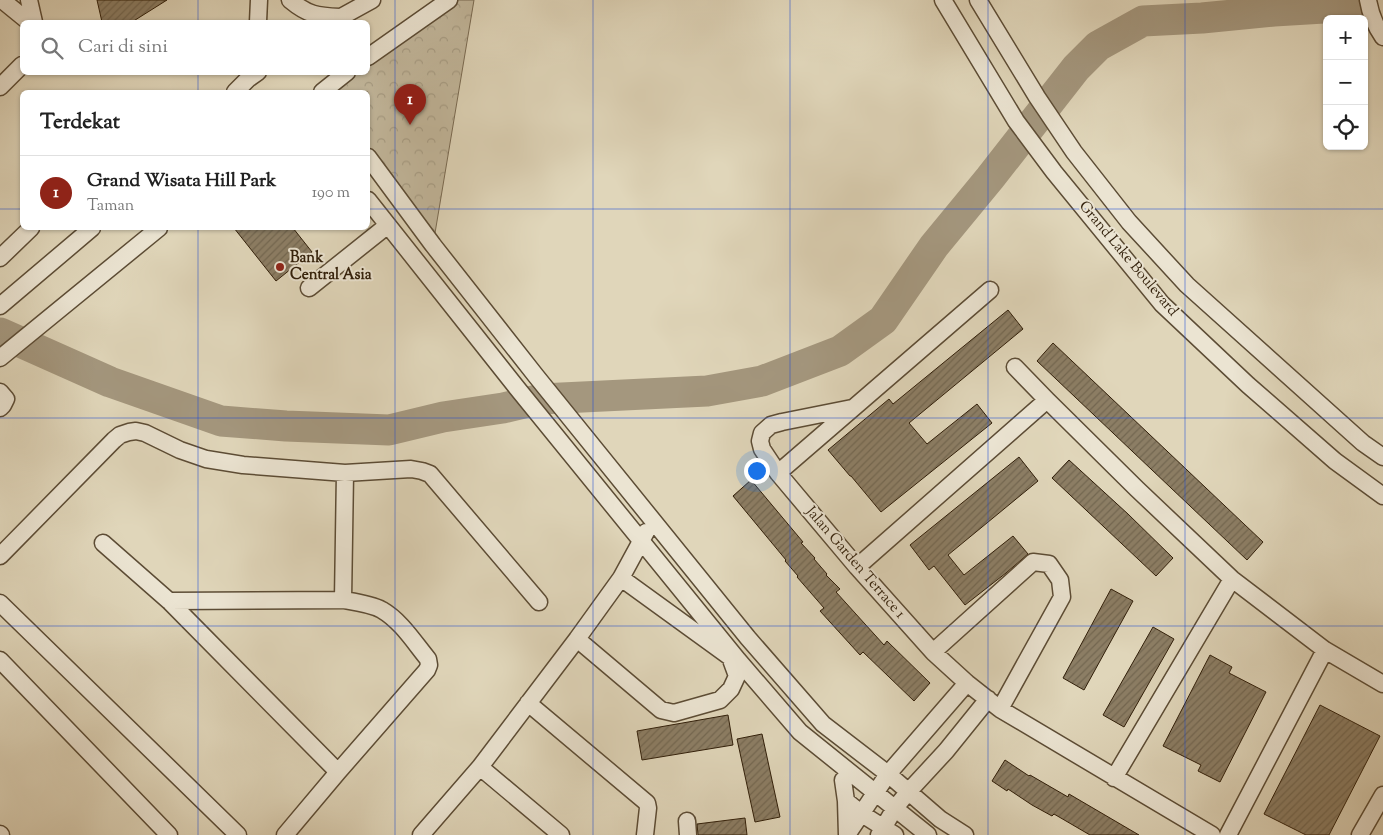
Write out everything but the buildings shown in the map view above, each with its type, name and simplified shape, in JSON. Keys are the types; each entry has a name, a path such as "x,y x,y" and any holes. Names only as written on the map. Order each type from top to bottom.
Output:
{"street":[{"path":"2,0 27,20"},
{"path":"29,0 34,20"},
{"path":"258,20 259,0"},
{"path":"290,0 300,8 317,16 336,20 372,0"},
{"path":"370,56 449,0"},
{"name":"Grand Lake Boulevard","path":"943,0 1016,121 1054,172 1162,304 1248,385 1335,461 1383,496"},
{"name":"Grand Lake Boulevard","path":"978,0 1037,97 1074,152 1129,222 1187,284 1363,443 1383,457"},
{"path":"1369,3 1383,37"},
{"path":"0,87 20,67"},
{"path":"237,90 252,75"},
{"path":"324,90 343,75"},
{"path":"370,160 433,245 557,403 748,638 823,724 888,774 940,819 965,835"},
{"path":"370,203 517,388 738,660 800,732 928,835"},
{"path":"309,288 388,226"},
{"path":"0,258 29,230"},
{"path":"0,306 90,230"},
{"path":"0,358 157,230"},
{"path":"778,473 990,290"},
{"path":"1015,367 1232,579 1325,650 1383,684"},
{"path":"0,392 6,399 0,408"},
{"path":"857,567 1047,400"},
{"name":"Jalan Garden Terrace 1","path":"852,408 770,426 762,433 760,441 762,448 778,473 857,567 933,652 967,683 994,704 1114,778 1212,835"},
{"path":"0,556 114,440 120,435 136,431 206,459 243,465 345,473 411,469 430,474 539,602"},
{"path":"343,600 345,473"},
{"path":"428,833 480,767 621,578 652,521"},
{"path":"103,543 169,602 338,772"},
{"path":"846,801 886,832 895,808 946,751 994,704 1062,597 1060,580 1049,564 1033,562 933,652"},
{"path":"576,639 662,710 674,712 720,700 731,689 737,676 730,657 621,578"},
{"path":"1114,778 1232,579"},
{"path":"169,602 343,600 356,602 380,609 397,621 428,659 427,670 286,835"},
{"path":"0,603 238,835"},
{"path":"1228,835 1325,650"},
{"path":"0,660 169,835"},
{"path":"847,835 888,774 967,683"},
{"path":"528,703 647,803 645,835"},
{"path":"480,767 560,835"},
{"path":"843,780 847,835"},
{"path":"1360,835 1383,795"}],"green space":[{"path":"450,0 474,0 433,245 370,160 370,90 325,90 344,75 370,75 370,56"}],"waterway":[{"path":"0,333 110,382 221,421 286,426 389,430 443,417 503,408 541,399 707,391 762,381 840,351 883,320 934,246 1076,68 1098,46 1143,21 1324,8 1360,0"}],"place":[{"name":"Grand Wisata Hill Park","path":"410,125"},
{"name":"Bank Central Asia","path":"280,267"}]}
